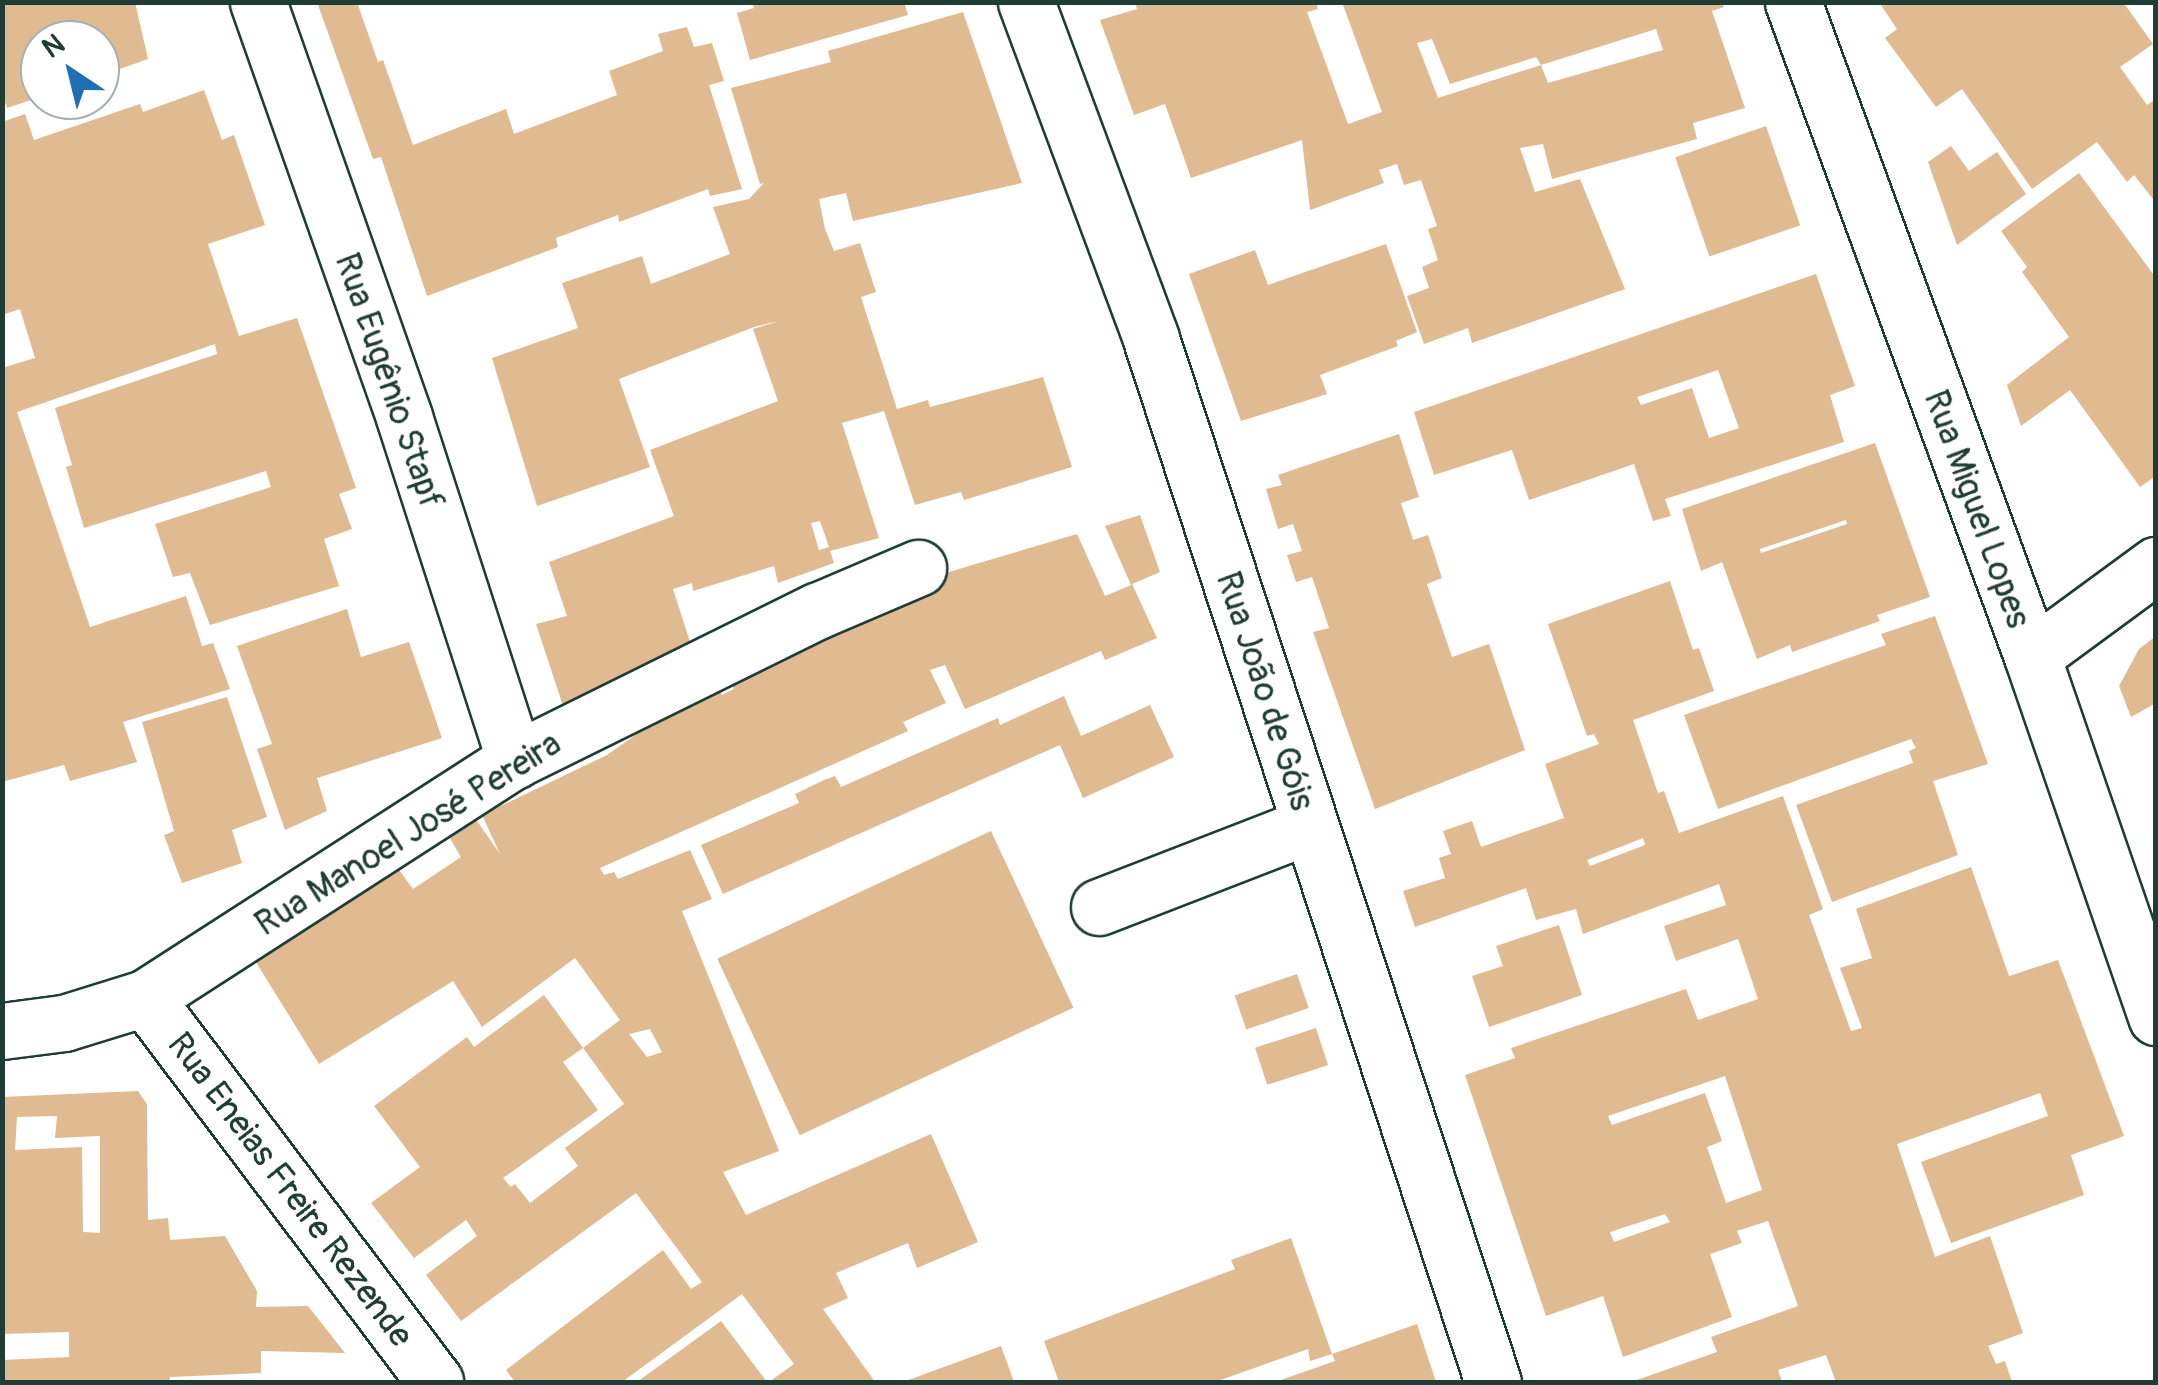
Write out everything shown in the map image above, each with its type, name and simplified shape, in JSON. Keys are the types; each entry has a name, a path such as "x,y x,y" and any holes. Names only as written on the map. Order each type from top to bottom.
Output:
{"street":[{"name":"Rua Eugênio Stapf","path":"258,2 404,418 515,760"},
{"name":"Rua João de Góis","path":"1026,2 1151,339 1494,1382"},
{"name":"Rua Miguel Lopes","path":"1793,2 2032,656 2156,1017"},
{"path":"2032,656 2156,565"},
{"name":"Rua Manoel José Pereira","path":"2,1031 64,1023 145,998 515,760 816,612 918,568"},
{"path":"1099,907 1310,825"},
{"name":"Rua Eneias Freire Rezende","path":"145,998 435,1382"}],"building":[{"path":"2,2 135,2 148,59 120,69 120,20 20,20 20,104 7,108 2,93"},
{"path":"317,2 357,2 378,62 383,60 413,145 506,109 514,134 617,95 609,71 663,51 658,34 687,27 694,47 712,43 724,81 709,85 742,189 710,196 708,189 619,222 618,215 556,238 558,247 427,296 381,157 373,159"},
{"path":"752,2 904,2 908,15 750,60 737,13 754,8"},
{"path":"1135,2 1316,2 1318,9 1307,12 1348,124 1382,112 1342,2 1722,2 1724,7 1712,11 1745,108 1693,123 1697,139 1552,179 1543,144 1520,148 1535,192 1580,179 1625,289 1472,343 1468,328 1424,344 1407,296 1429,288 1422,267 1438,260 1428,229 1437,226 1421,180 1404,185 1397,164 1379,170 1384,183 1310,210 1302,140 1191,178 1165,104 1134,115 1100,20 1137,9","holes":["1656,29 1663,50 1548,83 1541,65","1432,39 1450,84 1536,57 1541,65 1438,98 1417,43"]},
{"path":"1879,2 2123,2 2153,44 2120,67 2147,105 2156,99 2156,203 2134,175 2127,182 2097,142 2032,189 1962,89 1936,107 1885,38 1897,29"},
{"path":"963,12 1022,183 853,221 846,193 819,199 825,229 834,251 860,243 876,292 861,297 897,409 928,400 930,407 1043,377 1072,467 964,500 961,492 915,505 884,411 842,423 879,538 830,551 834,563 778,583 774,566 693,591 692,583 673,589 691,645 568,721 536,624 567,616 549,562 674,516 650,450 778,401 753,329 779,321 754,327 619,379 650,467 537,506 492,358 578,328 562,283 642,256 651,284 730,254 713,207 749,199 764,183 760,184 731,88 831,62 828,51","holes":["820,521 829,547 819,550 811,523"]},
{"path":"204,90 222,140 234,135 265,225 208,244 239,336 297,318 356,488 339,494 352,529 324,539 339,586 210,625 190,573 173,577 155,524 271,487 266,471 84,528 66,467 72,465 55,408 217,354 215,344 17,412 90,627 186,596 202,646 213,643 230,689 123,722 137,762 70,781 64,765 2,782 2,368 35,358 20,309 2,315 2,122 20,116 20,120 27,120 34,140 93,120 120,120 120,111 140,104 143,112"},
{"path":"1766,126 1800,225 1709,257 1675,157"},
{"path":"1951,146 1969,171 1997,152 2026,194 1957,245 1928,162"},
{"path":"2079,173 2156,278 2156,476 2140,487 2070,390 2021,426 2007,385 2069,337 2022,272 2027,267 2001,231"},
{"path":"1386,244 1417,332 1396,341 1398,346 1320,375 1327,394 1241,421 1189,274 1255,250 1268,285"},
{"path":"1816,274 1855,386 1830,395 1844,442 1665,499 1671,516 1653,521 1634,464 1529,500 1512,450 1434,475 1414,412","holes":["1718,370 1739,428 1709,438 1692,388 1641,405 1637,397"]},
{"path":"1399,434 1419,497 1401,503 1413,540 1428,535 1442,578 1427,584 1452,657 1489,644 1525,750 1375,809 1313,632 1329,628 1312,577 1296,582 1287,555 1302,551 1293,524 1278,529 1266,489 1282,485 1278,475"},
{"path":"1875,443 1930,597 1877,615 1880,621 1792,652 1790,645 1757,659 1722,562 1701,571 1682,509","holes":["1846,520 1847,524 1761,553 1760,549"]},
{"path":"1140,515 1160,572 1132,584 1157,638 1105,660 1101,651 965,709 945,665 930,670 946,703 903,722 908,731 600,868 604,875 614,872 618,879 690,850 712,899 682,911 779,1151 723,1172 746,1215 931,1134 978,1242 917,1268 908,1243 836,1273 848,1298 823,1309 875,1382 769,1382 794,1364 742,1294 622,1382 515,1382 506,1370 663,1250 691,1289 702,1282 636,1193 461,1321 426,1275 477,1236 466,1220 414,1258 371,1203 420,1167 374,1106 467,1037 474,1047 544,995 583,1048 620,1020 575,958 482,1027 453,981 319,1064 254,959 397,867 413,889 461,857 448,835 475,818 500,854 482,815 607,755 715,679 722,695 734,689 726,672 875,594 1077,534 1105,596 1131,585 1105,526","holes":["650,1029 662,1052 647,1057 629,1034","583,1048 624,1104 565,1148 578,1166 530,1203 515,1184 511,1187 503,1178 598,1110 563,1062"]},
{"path":"1670,581 1693,650 1699,648 1714,691 1633,720 1658,793 1664,791 1679,833 1783,796 1823,909 1809,915 1851,1031 1862,1028 1840,968 1872,958 1856,909 1971,867 2009,976 2058,960 2124,1136 2071,1155 2084,1195 1951,1243 1921,1162 2048,1116 2040,1093 1897,1144 1935,1257 1990,1236 2023,1333 1988,1346 1996,1364 2005,1361 2012,1382 1836,1382 1826,1355 1778,1370 1782,1382 1631,1382 1717,1352 1711,1337 1798,1306 1768,1221 1737,1231 1742,1243 1710,1254 1732,1317 1623,1357 1603,1296 1546,1316 1465,1075 1515,1058 1511,1048 1686,989 1698,1020 1758,999 1738,939 1676,961 1664,926 1726,905 1719,884 1583,934 1576,909 1536,920 1526,888 1415,927 1403,891 1445,878 1439,858 1451,854 1443,831 1472,821 1481,847 1564,818 1545,764 1599,744 1594,734 1587,736 1548,624","holes":["1643,838 1645,845 1590,866 1587,860","1725,1076 1762,1190 1726,1203 1707,1147 1722,1141 1705,1093 1612,1125 1608,1116","1665,1214 1670,1222 1614,1242 1610,1232"]},
{"path":"347,609 361,657 409,642 442,738 317,778 327,811 285,830 257,749 272,744 237,646"},
{"path":"1935,616 1988,764 1933,781 1958,855 1832,902 1796,805 1913,763 1909,751 1916,748 1911,739 1718,809 1684,715 1886,645 1881,634"},
{"path":"2156,636 2156,703 2131,717 2119,686 2139,649"},
{"path":"1064,696 1081,736 1150,705 1174,757 1083,798 1060,745 723,894 701,845 799,803 795,794 824,780 835,776 841,787 998,718 1000,725"},
{"path":"227,697 267,817 232,830 242,863 182,883 164,835 174,831 142,722"},
{"path":"991,831 1073,1008 800,1135 717,959"},
{"path":"1559,925 1582,995 1489,1027 1472,976 1503,966 1496,946"},
{"path":"1297,974 1309,1008 1246,1030 1235,995"},
{"path":"1316,1028 1328,1065 1267,1085 1255,1048"},
{"path":"138,1091 147,1104 148,1220 168,1218 170,1240 225,1236 257,1291 256,1307 308,1306 345,1353 261,1351 261,1373 170,1377 169,1382 2,1382 2,1360 69,1357 69,1332 2,1334 2,1097","holes":["57,1116 55,1138 100,1136 100,1233 83,1232 82,1147 15,1150 17,1117"]},
{"path":"1291,1238 1332,1354 1310,1361 1308,1349 1215,1382 1059,1382 1044,1341 1235,1269 1231,1260"},
{"path":"721,1321 767,1382 637,1382"},
{"path":"1417,1324 1436,1382 1275,1382 1335,1361 1332,1354"},
{"path":"1001,1346 1014,1382 903,1382"}]}
